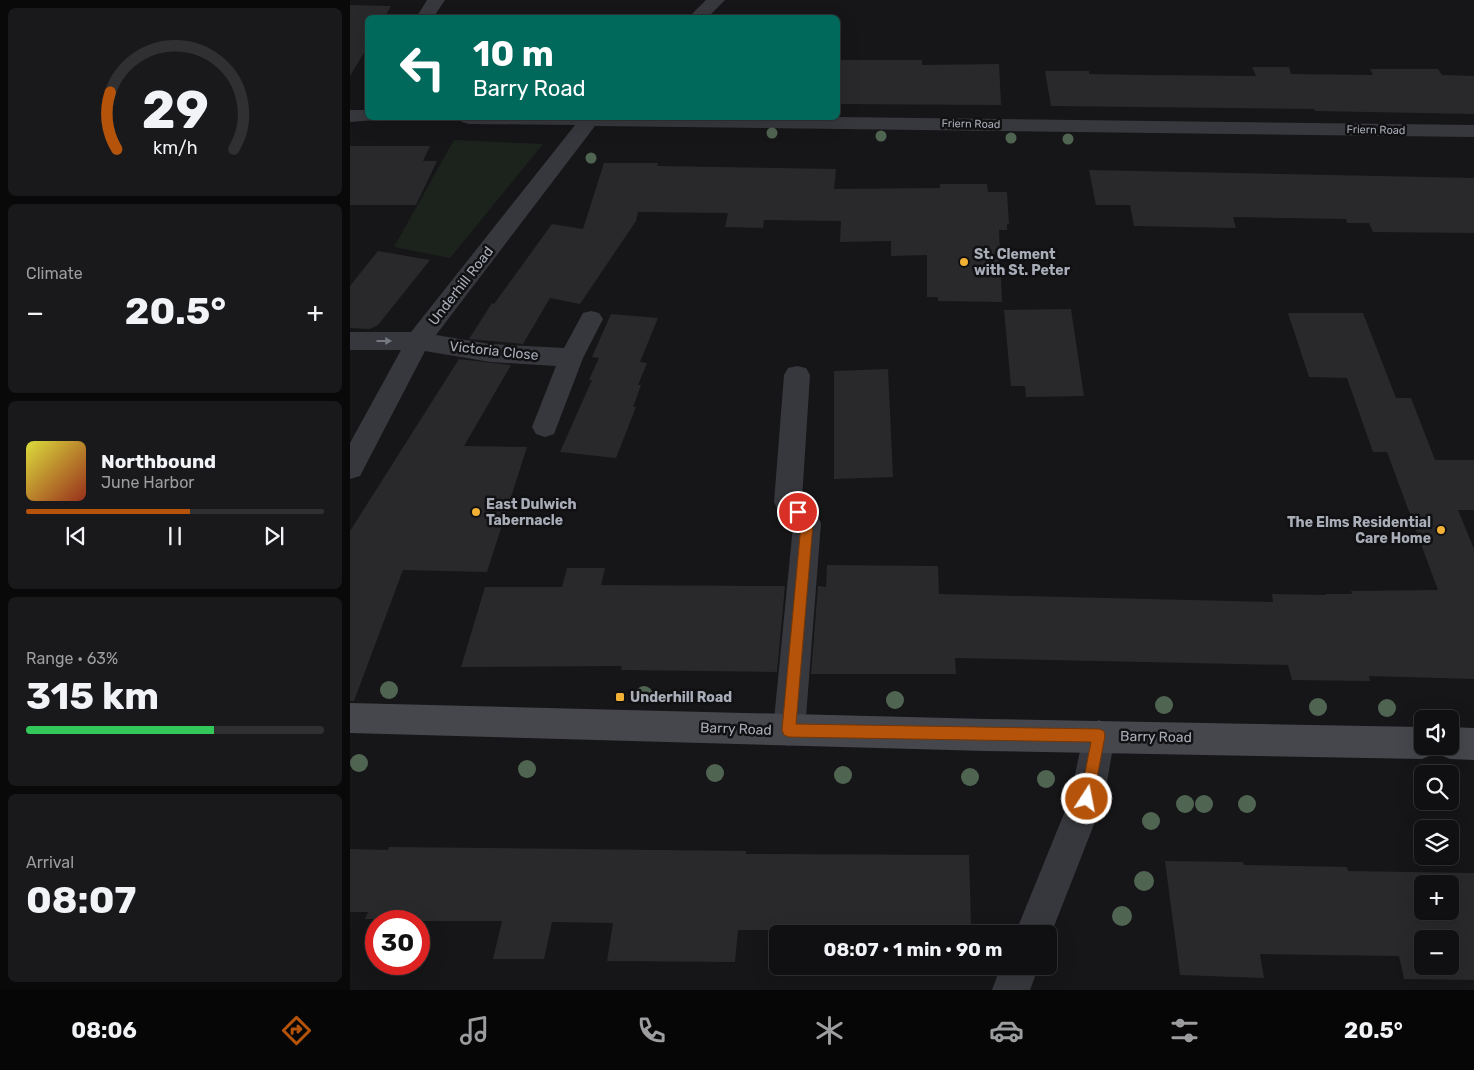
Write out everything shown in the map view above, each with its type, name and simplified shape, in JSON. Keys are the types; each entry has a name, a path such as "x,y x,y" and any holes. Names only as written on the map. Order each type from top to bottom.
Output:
{"main road":[{"name":"Barry Road","path":"350,718 789,730 1414,743"},
{"path":"1459,743 1474,744"}],"street":[{"path":"426,15 436,0"},
{"path":"699,15 716,0"},
{"name":"Underhill Road","path":"350,468 418,341 588,120"},
{"name":"Friern Road","path":"726,120 1474,131"},
{"path":"545,427 571,358 591,319"},
{"name":"Victoria Close","path":"350,340 418,341 490,353 571,358"},
{"path":"789,730 807,523 788,502 797,375"},
{"path":"1037,925 1087,799 1099,736"},
{"path":"1011,990 1017,975"}],"shaded area":[{"path":"454,140 543,144 450,258 394,247"}],"building":[{"path":"350,5 391,6 386,15 365,15 365,51 350,76"},
{"path":"840,60 922,60 922,65 999,64 1001,105 840,104"},
{"path":"1252,67 1289,67 1291,74 1373,75 1370,69 1438,69 1442,75 1474,76 1474,114 1315,111 1314,109 1051,106 1045,71 1089,71 1089,74 1256,76"},
{"path":"350,146 430,146 423,161 437,161 416,205 350,205"},
{"path":"604,163 658,163 657,166 836,169 834,189 940,188 940,184 987,184 988,192 1007,192 1009,224 1007,224 1007,230 999,230 1002,302 938,301 938,297 927,297 927,255 891,256 891,241 840,242 841,221 764,220 763,228 725,227 728,213 638,212 636,221 580,304 550,298 523,344 469,339 492,303 494,304 552,224 583,229"},
{"path":"1089,170 1474,178 1474,233 1373,232 1369,223 1347,223 1346,219 1233,217 1236,228 1134,226 1130,205 1096,205"},
{"path":"378,251 430,260 378,325 370,329 350,328 350,286"},
{"path":"1071,309 1084,396 1026,397 1025,386 1011,386 1004,310"},
{"path":"1288,313 1363,313 1396,398 1411,398 1435,460 1474,460 1474,510 1458,510 1474,549 1474,679 1369,676 1370,681 1292,680 1288,665 955,658 956,674 811,674 818,586 826,587 827,565 938,566 939,594 1273,602 1272,594 1326,595 1352,594 1351,591 1438,590 1387,452 1373,452 1347,378 1309,377"},
{"path":"611,314 658,318 640,362 647,363 638,385 641,385 633,407 636,407 616,458 560,452 592,380 589,380 599,358 592,357"},
{"path":"459,359 511,365 464,446 527,447 487,572 403,570 354,701 350,701 350,531"},
{"path":"888,369 893,477 834,479 834,371"},
{"path":"567,568 605,568 601,585 785,586 777,672 621,670 622,666 461,667 485,587 562,587"},
{"path":"389,847 746,851 746,854 969,855 971,924 769,925 769,930 738,930 735,962 607,961 613,923 552,922 544,959 493,959 502,921 430,921 430,910 365,910 365,912 350,912 350,849 388,850"},
{"path":"1165,861 1243,862 1244,865 1347,867 1348,871 1474,873 1474,980 1404,979 1399,956 1260,954 1264,978 1180,975"}],"place":[{"name":"St. Clement with St. Peter","path":"964,262"},
{"name":"East Dulwich Tabernacle","path":"476,512"},
{"name":"The Elms Residential Care Home","path":"1441,530"},
{"name":"Underhill Road","path":"620,697"}],"route":[{"path":"798,512 807,523 789,730 1099,736 1087,799"}]}
